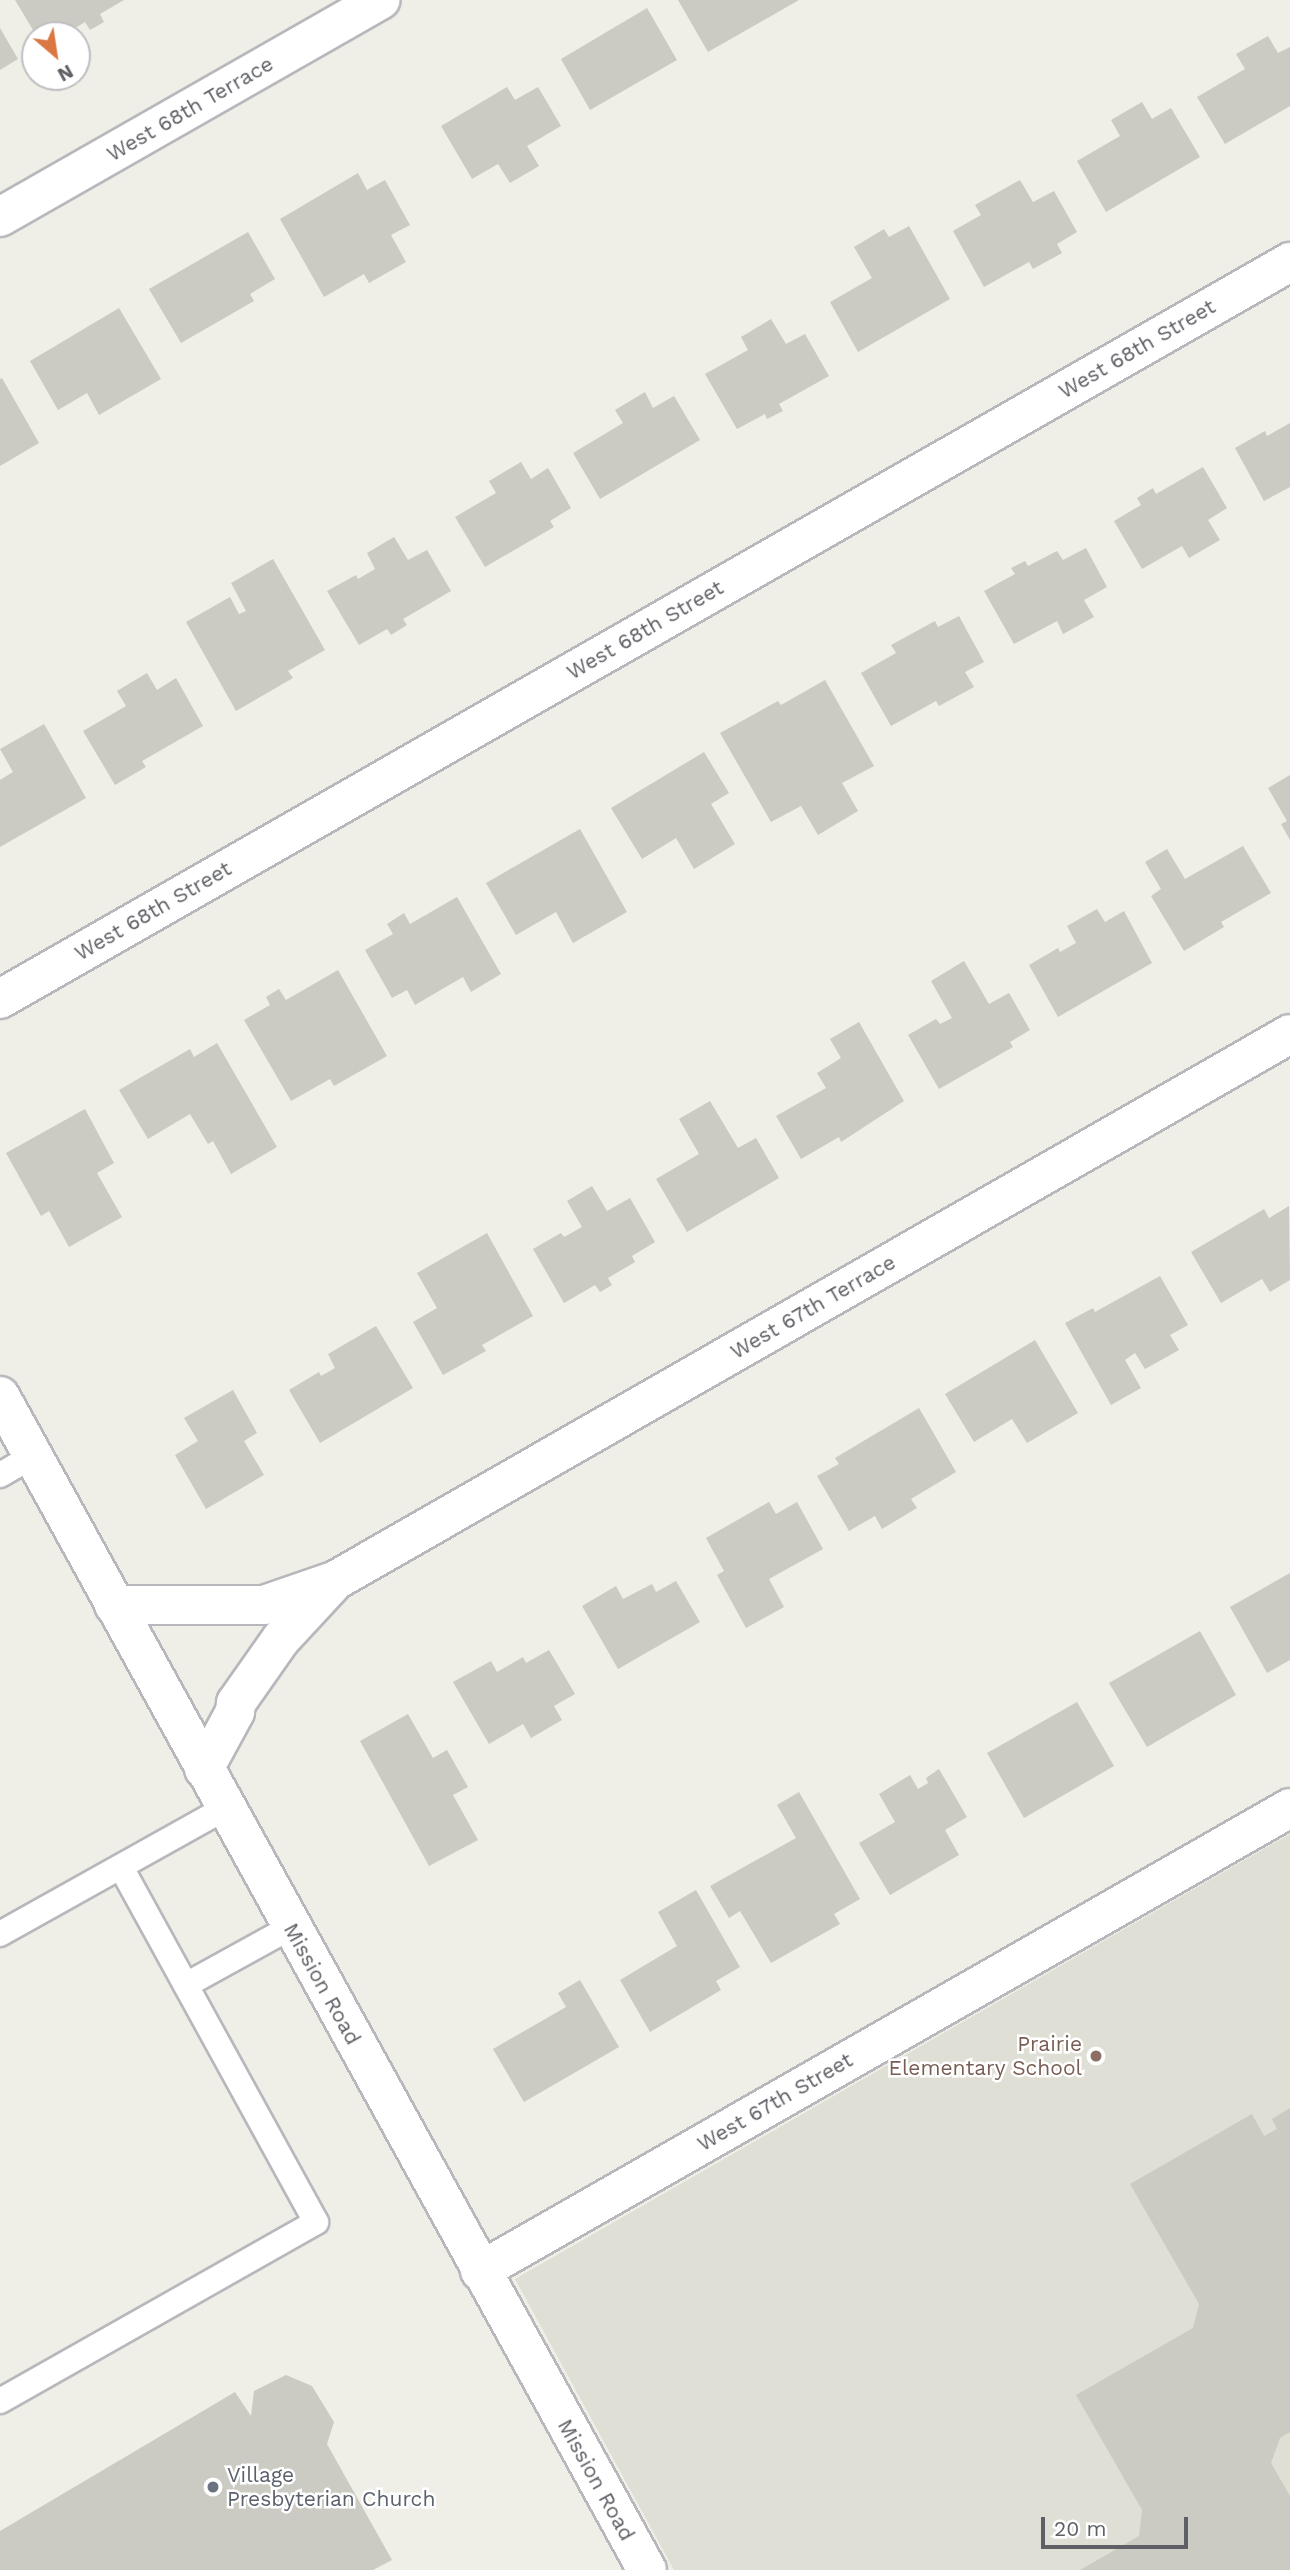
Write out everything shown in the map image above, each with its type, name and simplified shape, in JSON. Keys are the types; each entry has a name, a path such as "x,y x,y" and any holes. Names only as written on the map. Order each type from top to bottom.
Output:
{"street":[{"name":"West 68th Terrace","path":"0,217 381,0"},
{"name":"West 68th Street","path":"0,999 1290,261"},
{"name":"West 67th Terrace","path":"114,1605 264,1605 336,1580 1290,1034"},
{"name":"Mission Road","path":"0,1396 290,1927 647,2570"},
{"name":"West 67th Terrace","path":"204,1769 235,1712 236,1703 281,1639 336,1580"},
{"name":"West 67th Street","path":"480,2271 1290,1808"}],"lane":[{"path":"0,1475 33,1456"},
{"path":"0,1934 225,1808"},
{"path":"0,2401 316,2222 121,1867"},
{"path":"186,1985 290,1927"}],"shaded area":[{"name":"Prairie Elementary School","path":"1290,1834 1290,2570 674,2570 515,2279"}],"building":[{"path":"15,0 124,0 100,14 104,22 91,29 91,21 28,21"},
{"path":"678,0 799,0 708,52"},
{"path":"647,8 677,60 590,110 561,59"},
{"path":"0,28 18,59 0,70"},
{"path":"1268,36 1278,53 1290,47 1290,106 1225,144 1197,97 1245,69 1236,54"},
{"path":"507,87 515,100 538,87 561,126 527,146 539,166 510,183 498,164 472,179 441,126"},
{"path":"1142,102 1152,119 1171,108 1200,157 1106,212 1077,161 1120,136 1111,120"},
{"path":"358,173 367,190 385,180 410,225 391,235 406,262 369,283 364,274 324,297 280,219"},
{"path":"1020,180 1033,202 1054,191 1077,232 1057,244 1062,253 1033,269 1029,262 984,287 953,231 981,215 975,205"},
{"path":"909,226 950,299 858,352 830,302 872,278 854,247 884,229 889,237"},
{"path":"248,232 275,279 250,294 254,301 181,343 149,289"},
{"path":"119,308 161,379 99,415 87,393 58,410 30,361"},
{"path":"771,319 786,344 805,334 829,376 779,404 783,411 767,419 765,414 737,429 705,374 748,350 741,337"},
{"path":"2,378 39,443 0,466 0,379"},
{"path":"645,392 653,408 674,396 700,440 600,499 573,453 623,423 615,410"},
{"path":"1290,423 1290,487 1264,501 1235,448 1265,431 1267,436"},
{"path":"521,462 531,479 548,468 571,508 550,521 554,527 485,567 455,517 496,493 489,481"},
{"path":"1203,467 1227,508 1208,520 1220,540 1189,558 1182,546 1142,569 1114,521 1141,505 1137,498 1153,488 1156,494"},
{"path":"394,537 408,560 427,550 451,591 403,619 407,625 391,635 387,629 359,645 327,591 356,575 358,579 375,569 367,553"},
{"path":"1086,548 1107,587 1084,600 1094,617 1063,634 1057,621 1014,644 984,591 1015,574 1011,568 1025,561 1028,566 1057,551 1063,560"},
{"path":"273,559 325,650 288,671 293,678 236,711 186,622 230,597 239,614 246,611 231,583"},
{"path":"959,616 984,662 965,672 974,687 939,706 936,701 891,726 861,673 896,653 891,645 935,621 938,627"},
{"path":"147,673 157,690 176,678 203,726 142,761 146,767 115,785 83,731 126,706 117,691"},
{"path":"825,680 874,766 842,783 858,811 818,835 801,806 771,822 720,733 778,701 781,705"},
{"path":"44,724 86,798 0,847 0,780 13,772 0,749"},
{"path":"704,752 729,793 711,804 735,844 694,869 676,838 642,859 611,808"},
{"path":"1290,775 1290,840 1281,824 1287,821 1268,788"},
{"path":"580,829 627,912 573,943 556,912 516,935 486,883"},
{"path":"1243,846 1271,893 1221,922 1224,927 1184,951 1151,896 1161,889 1145,862 1167,849 1185,879"},
{"path":"457,897 501,974 471,992 463,977 415,1005 407,990 392,998 365,950 393,934 387,924 404,913 410,924"},
{"path":"1097,909 1105,922 1124,911 1152,963 1058,1017 1029,965 1058,948 1060,952 1076,943 1067,926"},
{"path":"964,961 989,1004 1009,993 1030,1030 1010,1042 1013,1047 939,1089 908,1035 936,1019 940,1024 952,1018 931,981"},
{"path":"338,970 387,1056 334,1086 330,1079 291,1101 244,1020 270,1005 266,997 279,989 286,1000"},
{"path":"859,1022 904,1101 841,1142 839,1137 801,1159 776,1116 826,1088 817,1073 841,1058 830,1039"},
{"path":"217,1043 277,1147 231,1174 213,1141 208,1144 190,1114 148,1139 119,1090 190,1049 194,1057"},
{"path":"710,1101 738,1148 756,1138 779,1178 687,1232 656,1179 699,1154 679,1119"},
{"path":"85,1109 114,1163 97,1173 122,1217 69,1247 49,1211 41,1216 6,1153"},
{"path":"592,1186 607,1211 630,1198 655,1242 632,1256 635,1262 608,1278 612,1285 600,1292 595,1285 564,1303 533,1249 561,1233 564,1237 582,1227 567,1201"},
{"path":"1289,1206 1290,1280 1270,1292 1262,1279 1221,1303 1191,1252 1264,1209 1269,1218"},
{"path":"487,1233 533,1316 482,1345 486,1351 443,1375 413,1322 437,1308 417,1273"},
{"path":"1160,1276 1188,1325 1170,1335 1179,1350 1145,1369 1135,1353 1125,1360 1141,1388 1111,1405 1065,1323 1093,1308 1095,1312"},
{"path":"376,1326 413,1388 320,1443 289,1390 319,1372 321,1376 335,1368 328,1354"},
{"path":"1035,1340 1078,1413 1027,1443 1012,1419 974,1442 945,1394"},
{"path":"233,1390 257,1433 244,1441 264,1475 206,1509 175,1455 198,1441 184,1418"},
{"path":"919,1408 956,1472 911,1499 917,1508 882,1529 875,1516 849,1531 817,1476 839,1464 835,1458"},
{"path":"769,1502 776,1514 797,1502 823,1549 769,1579 784,1607 746,1628 717,1575 724,1571 706,1538"},
{"path":"1290,1573 1290,1660 1267,1673 1230,1607"},
{"path":"676,1581 700,1622 618,1669 582,1606 616,1586 623,1599 652,1584 656,1592"},
{"path":"1200,1631 1236,1695 1147,1747 1109,1683"},
{"path":"549,1650 575,1694 554,1706 562,1720 531,1738 523,1724 489,1744 453,1682 491,1661 497,1672 523,1657 526,1663"},
{"path":"1077,1702 1114,1766 1024,1818 987,1753"},
{"path":"408,1714 433,1758 447,1750 468,1787 453,1795 478,1840 429,1866 360,1741"},
{"path":"939,1769 967,1817 945,1830 959,1855 890,1895 859,1843 895,1822 879,1794 910,1775 918,1789 928,1783 926,1778"},
{"path":"799,1792 860,1899 834,1914 840,1924 771,1963 740,1911 729,1918 710,1886 796,1838 777,1805"},
{"path":"696,1890 740,1967 716,1981 721,1990 650,2032 620,1980 677,1946 658,1912"},
{"path":"580,1980 619,2047 524,2102 493,2049 566,2007 558,1993"},
{"path":"1290,2108 1290,2432 1280,2438 1271,2463 1290,2496 1290,2570 1080,2570 1139,2536 1142,2510 1076,2395 1193,2328 1199,2304 1130,2184 1252,2114 1264,2136 1277,2129 1272,2119"},
{"name":"Village Presbyterian Church","path":"286,2375 312,2386 334,2422 327,2444 392,2560 373,2570 0,2570 0,2531 235,2392 251,2416 254,2391"}],"place":[{"name":"Prairie Elementary School","path":"1096,2056"},
{"name":"Village Presbyterian Church","path":"213,2487"}]}
